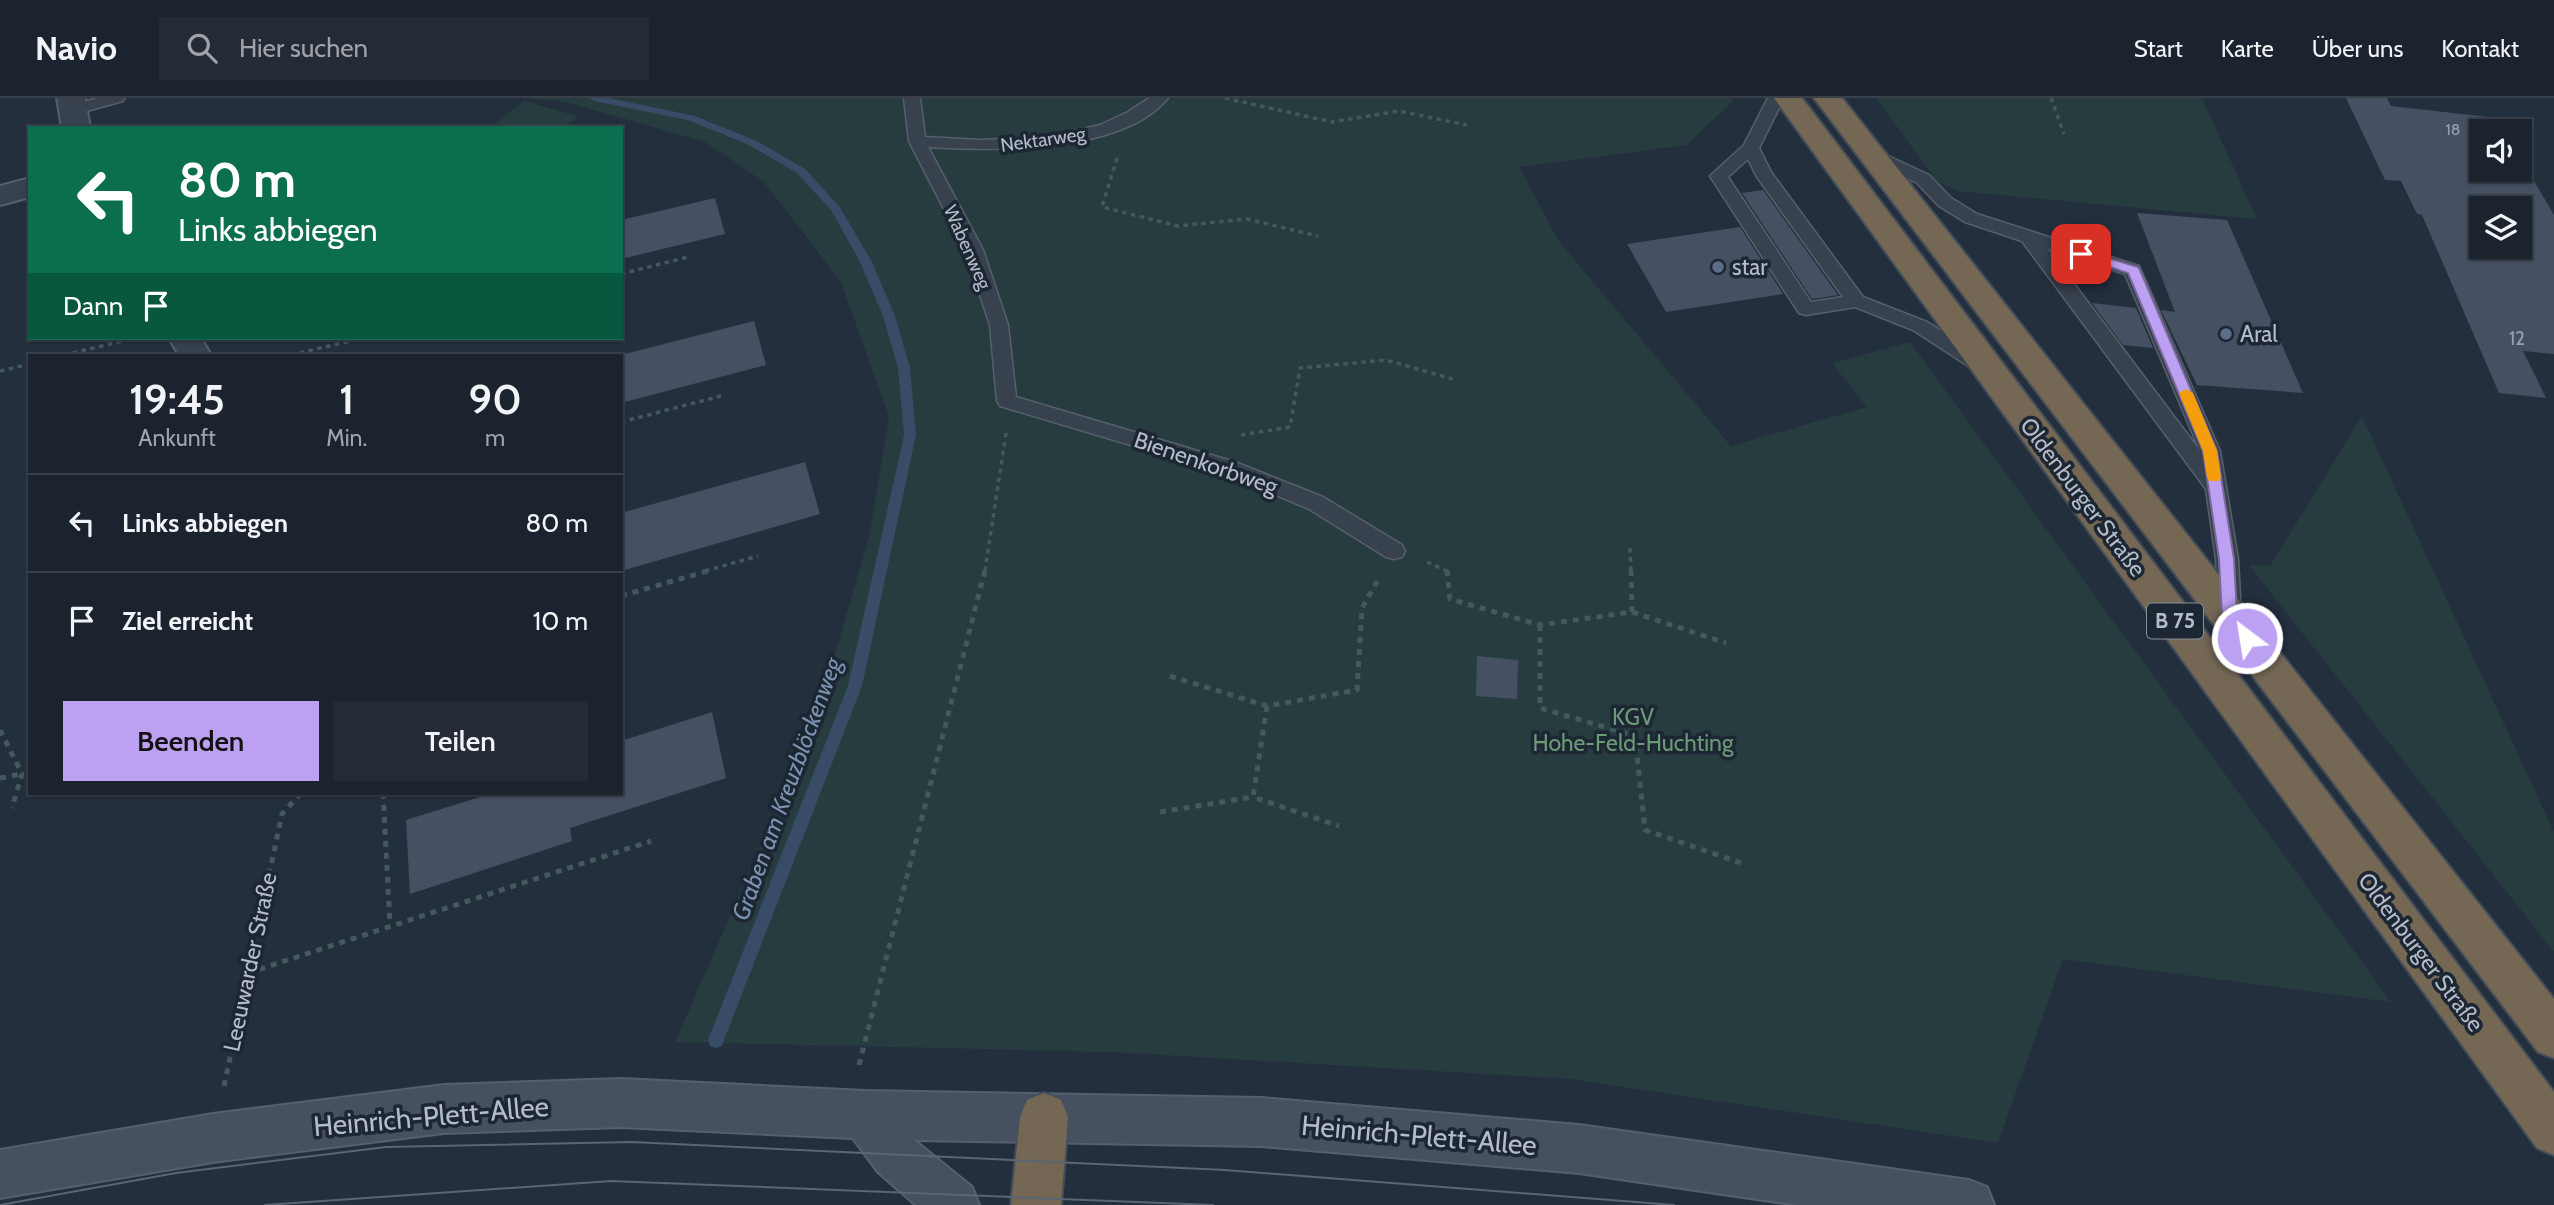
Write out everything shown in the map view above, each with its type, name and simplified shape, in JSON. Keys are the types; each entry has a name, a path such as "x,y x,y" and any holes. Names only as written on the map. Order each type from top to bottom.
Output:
{"highway":[{"name":"Oldenburger Straße","path":"1788,98 2554,1131"},
{"name":"Oldenburger Straße","path":"1828,98 2554,1036"},
{"path":"1035,1205 1044,1117"}],"main road":[{"name":"Heinrich-Plett-Allee","path":"0,1174 212,1138 444,1109 621,1103 856,1114 1261,1122 1579,1149 1721,1167 1969,1205"},
{"path":"856,1114 895,1155 954,1205"}],"street":[{"path":"0,196 28,188"}],"lane":[{"path":"73,112 117,98"},
{"name":"Wabenweg","path":"912,98 917,141 974,250 999,324 1007,401"},
{"name":"Nektarweg","path":"917,141 994,146 1071,138 1129,121 1160,98"},
{"path":"1776,98 1751,148 1720,176 1806,309 1856,301 1920,326 1989,369"},
{"path":"1751,148 1763,173 1856,301"},
{"path":"1871,153 1923,179 1945,202 1971,218 2133,270 2210,451 2227,559 2230,616"},
{"path":"2029,237 2215,487"},
{"name":"Bienenkorbweg","path":"1007,401 1212,462 1316,503 1394,551"}],"path":[{"path":"1225,98 1332,122 1399,111 1467,125"},
{"path":"2051,98 2064,134"},
{"path":"1129,121 1102,206 1178,226 1247,219 1318,236"},
{"path":"623,273 688,257"},
{"path":"68,354 127,340"},
{"path":"295,354 348,340"},
{"path":"1212,462 1214,440 1290,427 1300,369 1386,360 1456,380"},
{"path":"0,371 28,364"},
{"path":"623,422 721,397"},
{"path":"856,1114 990,551 1006,438 1007,401"},
{"path":"1630,548 1632,612"},
{"path":"1170,676 1267,706 1357,690 1362,608 1394,551 1447,569 1450,599 1540,625 1632,612 1726,643"},
{"path":"623,595 758,556"},
{"path":"1540,625 1540,708 1635,736 1645,830 1741,863"},
{"path":"1253,797 1267,706"},
{"path":"0,730 22,774 12,808"},
{"path":"0,778 22,774"},
{"name":"Leeuwarder Straße","path":"212,1138 282,814 299,795"},
{"path":"384,795 390,925"},
{"path":"1160,812 1253,797 1339,826"},
{"path":"248,973 650,841"}],"green space":[{"name":"KGV Hohe-Feld-Huchting","path":"526,98 1731,98 1733,101 1687,145 1520,167 1557,239 1731,446 1867,407 1832,363 1910,342 2391,1002 2063,959 1998,1143 1570,1079 1112,1052 675,1042 817,717 870,533 889,417 841,282 764,182 705,142 562,101"},
{"path":"1876,98 2202,98 2257,219 1957,191 1937,181"},
{"path":"524,101 578,116 566,126 492,126"},
{"path":"2362,416 2554,832 2554,952 2249,565 2270,566"}],"building":[{"path":"2346,98 2387,98 2391,106 2497,118 2469,119 2469,182 2532,182 2532,177 2554,215 2554,354 2523,351 2546,398 2499,393 2422,215 2417,214 2401,181 2385,180"},
{"path":"1763,190 1838,295 1812,299 1742,193"},
{"path":"715,198 725,234 623,259 623,220"},
{"path":"2137,213 2227,220 2303,393 2197,385 2161,310 2175,312"},
{"path":"1740,227 1783,294 1666,312 1627,244"},
{"path":"2092,303 2136,308 2153,348 2123,345"},
{"path":"754,321 766,365 623,402 623,354"},
{"path":"805,462 820,514 623,570 623,512"},
{"path":"1477,656 1518,660 1517,699 1476,696"},
{"path":"712,712 726,778 570,828 572,841 410,894 406,820 487,795 623,795 623,740"}],"waterway":[{"name":"Graben am Kreuzblöckenweg","path":"594,98 691,118 753,143 801,171 835,208 865,260 889,316 904,368 910,435 855,686 716,1040"}],"tram line":[{"path":"0,1205 176,1173 386,1147 632,1142 1225,1170 1674,1205"},
{"path":"265,1205 611,1181 1213,1205"}],"slow traffic":[{"path":"2186,393 2210,451 2214,477"}],"place":[{"name":"star","path":"1718,267"},
{"name":"Aral","path":"2226,334"}],"route":[{"path":"2081,254 2133,270 2210,451 2227,559 2230,616 2247,638"}]}
